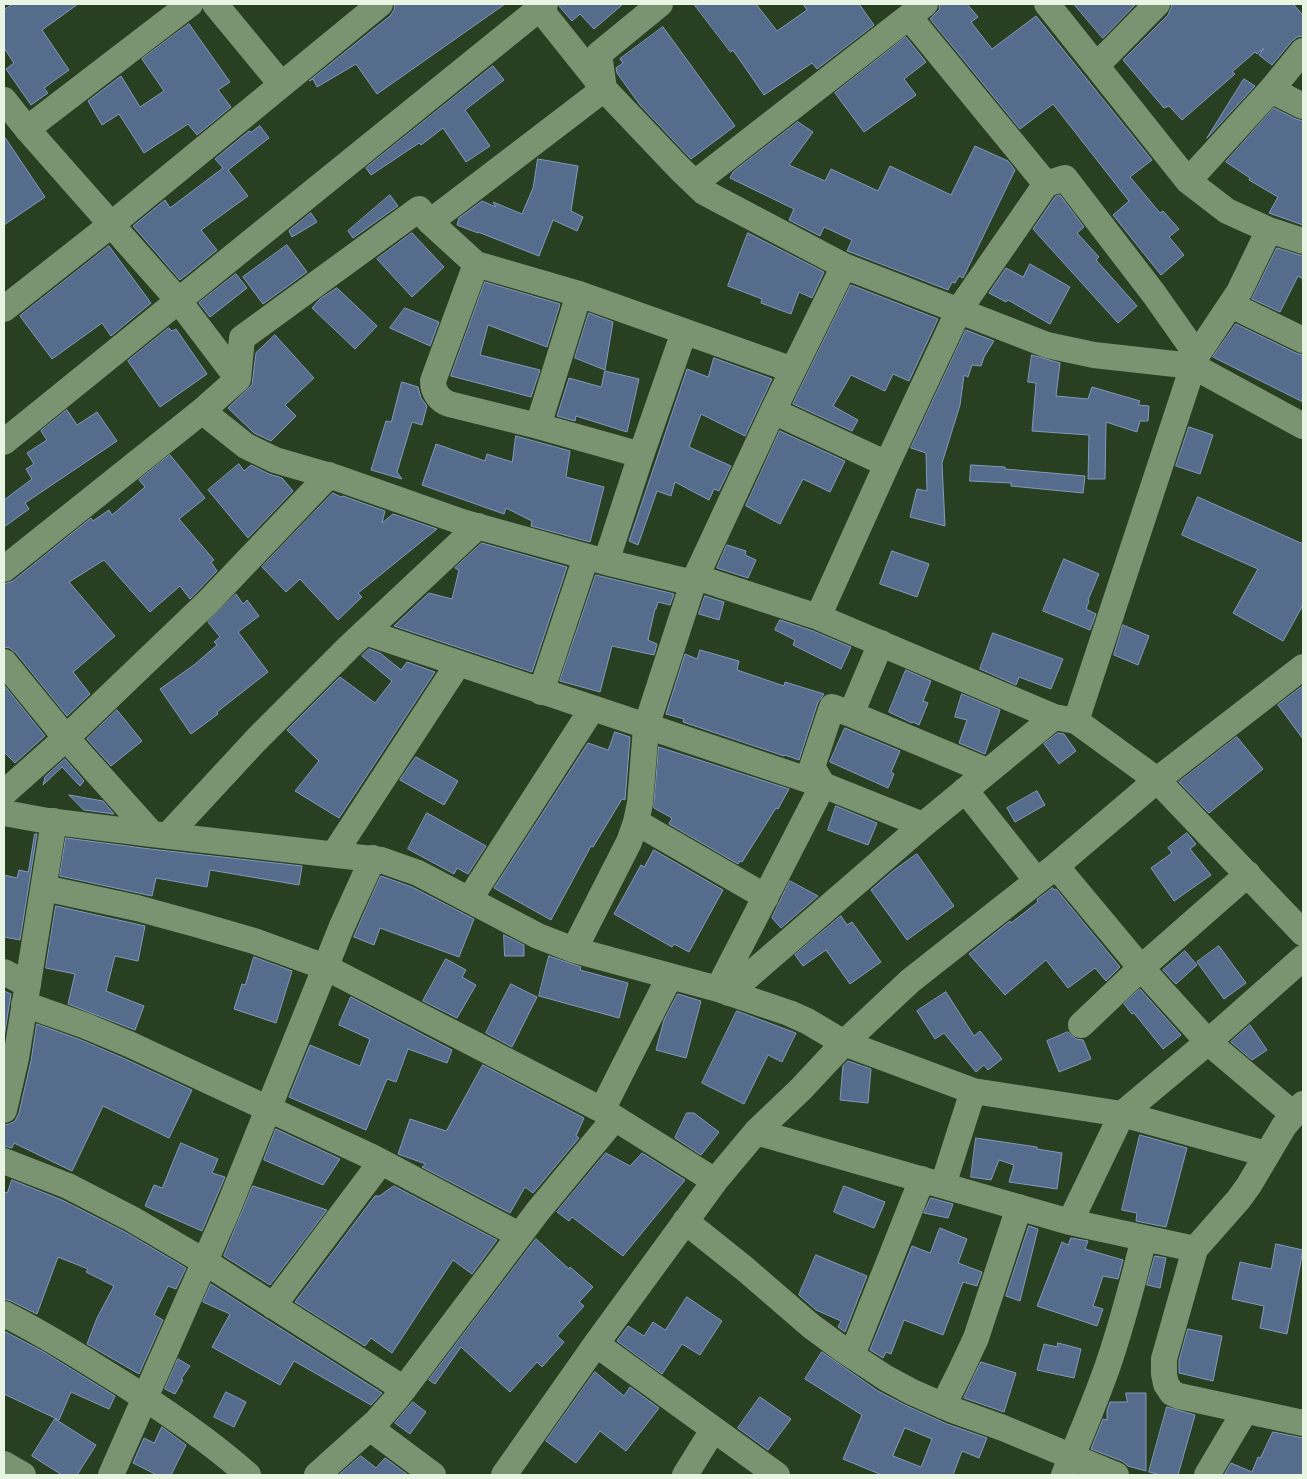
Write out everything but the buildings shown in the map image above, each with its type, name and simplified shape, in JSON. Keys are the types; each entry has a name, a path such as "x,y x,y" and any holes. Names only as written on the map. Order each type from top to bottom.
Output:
{"street":[{"path":"27,129 190,4"},
{"path":"215,4 282,84"},
{"path":"5,305 112,224 380,4"},
{"path":"604,89 598,54 660,4"},
{"path":"1047,4 1188,181 1227,211 1269,230 1303,241"},
{"path":"1097,65 1157,4"},
{"path":"4,442 540,5 604,89 704,192 717,200 844,266 1046,345 1094,355 1195,361"},
{"path":"695,183 917,11 1046,184"},
{"path":"1188,181 1272,90 1303,51"},
{"path":"430,222 604,89"},
{"path":"1272,90 1303,106"},
{"path":"4,100 27,129 178,300 238,378"},
{"path":"818,618 959,310 1046,184 1065,178 1154,294 1195,361 1303,426"},
{"path":"4,569 202,411 238,378 242,338 419,209 430,222 476,264 579,294 793,370"},
{"path":"724,991 987,771 1065,719 1195,361 1239,292 1269,230"},
{"path":"476,264 433,381 434,390 439,399 449,404 538,426 641,455"},
{"path":"574,950 628,842 636,822 640,803 646,727 694,580 773,411 844,266"},
{"path":"538,426 579,294"},
{"path":"1231,305 1303,340"},
{"path":"541,692 641,455 684,332"},
{"path":"202,411 250,449 284,463 329,475 478,526 596,559 694,580 818,618 1065,719 1157,780 1303,933"},
{"path":"773,411 887,464"},
{"path":"4,793 66,738 209,601 329,475"},
{"path":"160,834 349,647 478,526"},
{"path":"365,632 646,727 823,784 923,825"},
{"path":"851,714 881,643"},
{"path":"4,662 66,738 160,834"},
{"path":"334,854 458,664"},
{"path":"504,1475 596,1344 715,1181 756,1132 844,1043 910,982 1047,873 1157,780 1303,667"},
{"path":"823,784 812,767 832,707 987,771"},
{"path":"469,900 592,709"},
{"path":"724,991 766,897 823,784"},
{"path":"965,790 1141,968 1208,1042 1298,1109 1266,1154 1239,1199 1195,1249 1164,1367 1166,1384 1172,1393 1179,1396 1303,1423"},
{"path":"4,813 160,834 373,858 418,872 538,936 574,950 724,991 789,1013 807,1021 844,1043 973,1091 1122,1114 1266,1154"},
{"path":"4,1110 7,1082 26,994 54,821"},
{"path":"636,822 766,897"},
{"path":"111,1475 205,1262 325,967 373,858"},
{"path":"1081,1025 1141,968 1248,874"},
{"path":"44,888 137,908 199,924 325,967 608,1114 715,1181"},
{"path":"1070,1222 1122,1114 1208,1042 1303,958"},
{"path":"4,972 26,994 103,1033 381,1162 520,1235"},
{"path":"317,1475 370,1428 404,1389 608,1114 670,976"},
{"path":"852,1356 973,1091"},
{"path":"756,1132 1070,1222 1195,1249"},
{"path":"4,1161 68,1186 100,1202 205,1262 404,1389"},
{"path":"273,1306 381,1162"},
{"path":"943,1406 976,1338 1019,1207"},
{"path":"685,1221 745,1269 811,1326 852,1356 912,1392 943,1406 1003,1428 1068,1466 1116,1475"},
{"path":"1068,1466 1107,1367 1128,1300 1144,1238"},
{"path":"4,1314 54,1340 144,1398 207,1440 248,1475"},
{"path":"596,1344 776,1475"},
{"path":"1207,1475 1245,1411"},
{"path":"370,1428 433,1475"},
{"path":"685,1475 713,1430"},
{"path":"4,1464 22,1475"}]}
